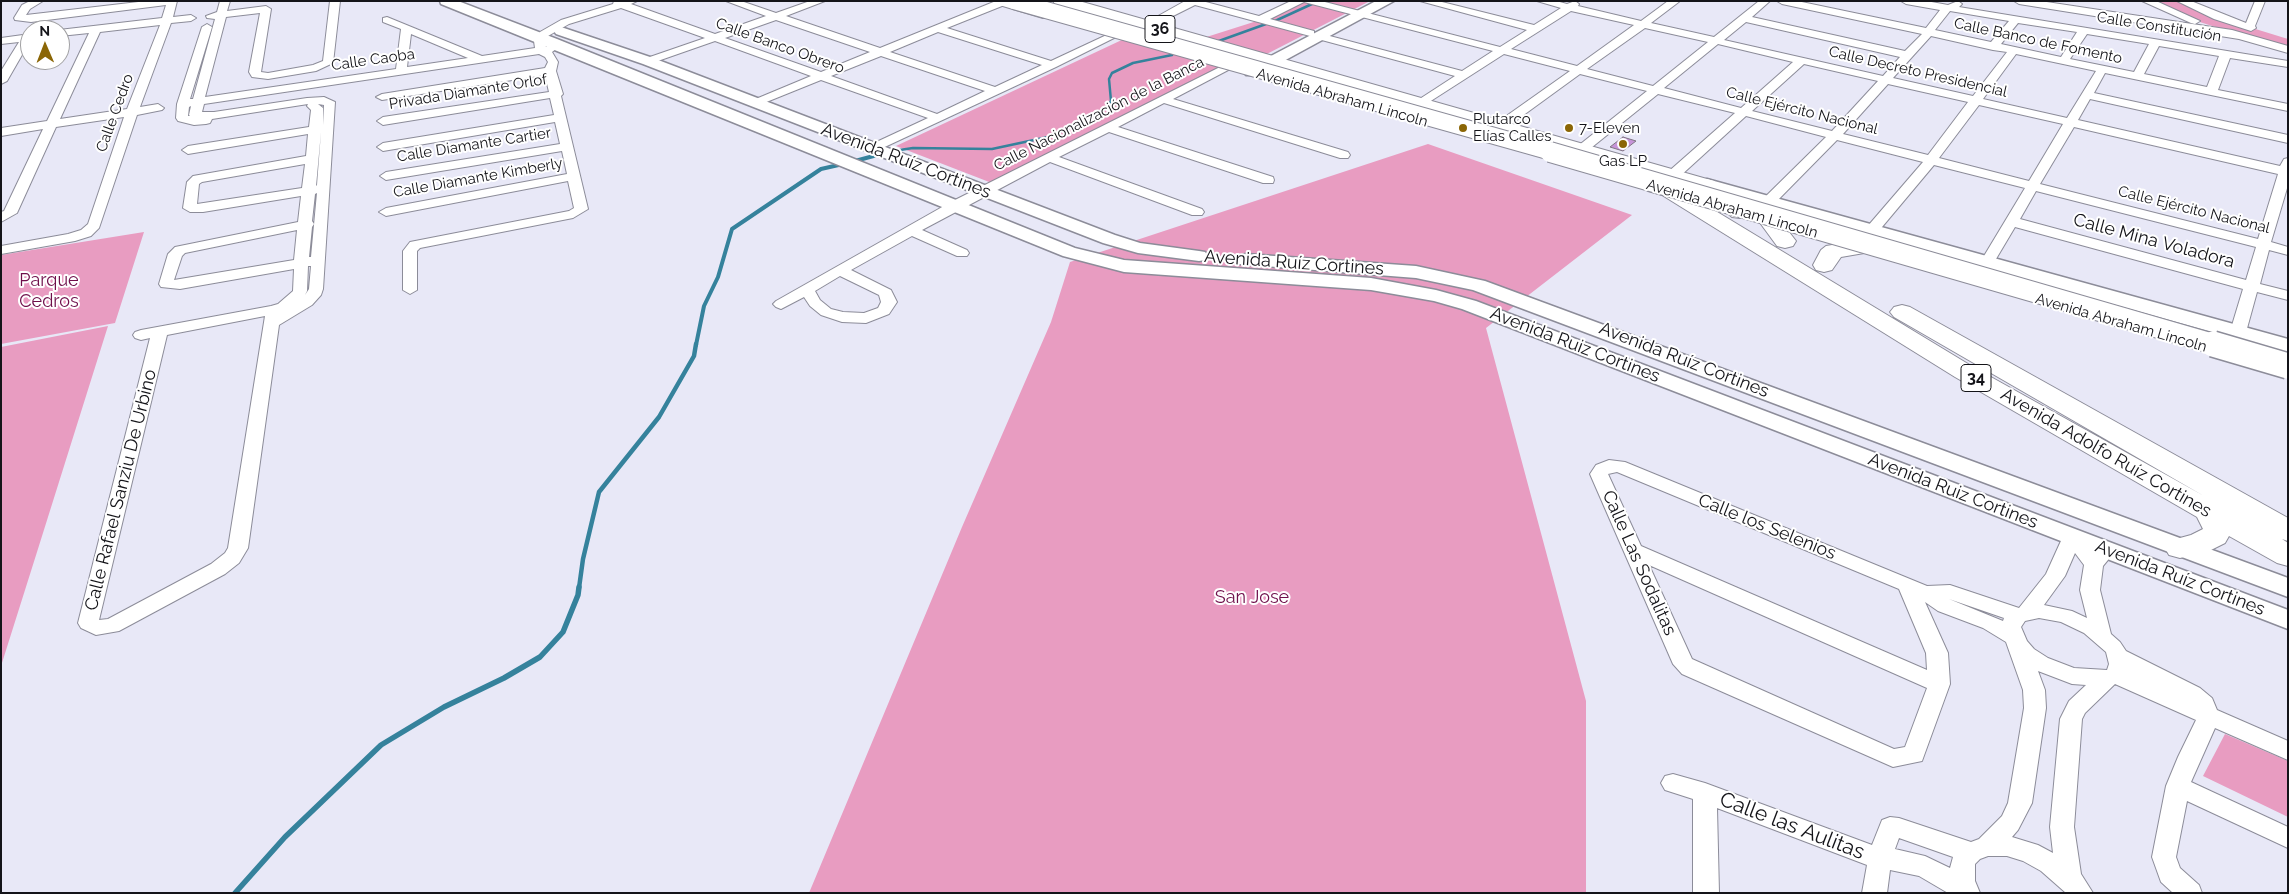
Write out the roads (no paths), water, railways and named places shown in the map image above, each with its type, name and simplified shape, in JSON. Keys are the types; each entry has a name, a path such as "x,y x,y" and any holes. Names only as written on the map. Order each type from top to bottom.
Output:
{"main road":[{"name":"Avenida Abraham Lincoln","path":"1014,1 1726,202 2288,366"},
{"name":"36","path":"1046,1 1518,137 2288,351"},
{"name":"Avenida Abraham Lincoln","path":"1061,1 1147,25 1242,63 1719,195 1768,211 1867,238 2288,372"},
{"path":"1355,14 1370,1"},
{"path":"1242,63 1316,35 1355,14 1387,1"},
{"name":"Avenida Abraham Lincoln","path":"1003,2 1117,34 1419,104 1582,149 1671,183"},
{"name":"Avenida Adolfo Ruíz Cortines","path":"1671,183 1743,237 1956,367 2037,412 2060,413 2143,458 2210,499 2288,556"},
{"path":"1719,195 1743,237"},
{"name":"Avenida Adolfo Ruíz Cortines","path":"1719,195 1785,241 2210,499 2288,531"},
{"path":"1768,211 1785,241"},
{"name":"Avenida Abraham Lincoln","path":"1867,238 1988,261 2288,346"},
{"path":"1824,265 1829,255 1834,251 1867,238"},
{"path":"2180,548 2200,543 2214,536 2218,529 2210,499"}],"street":[{"path":"38,1 26,6 19,18 31,19 172,1"},
{"name":"Calle Cedro","path":"1,250 70,238 86,233 94,225 132,112 167,20 172,1"},
{"path":"214,1 183,104 182,118 212,120 318,103 329,102 330,105 330,127 307,224 301,263 300,291 291,302 273,317"},
{"path":"210,15 224,9 263,6 268,1"},
{"path":"224,9 266,10 255,72 256,75 268,76 316,68 328,63 335,1"},
{"name":"Avenida Ruíz Cortines","path":"446,1 549,39 1056,247"},
{"path":"732,1 995,91"},
{"path":"648,61 820,1"},
{"path":"1260,20 1299,1"},
{"name":"Calle Ejército Nacional","path":"1308,1 2288,251"},
{"path":"1426,1 1536,29"},
{"name":"Calle Decreto Presidencial","path":"1542,1 1574,4 1642,24 1801,61 2072,123 2287,169"},
{"path":"1499,126 1675,1"},
{"path":"1582,149 1765,1"},
{"name":"Calle Banco de Fomento","path":"1782,1 2288,108"},
{"name":"Calle Constitución","path":"1906,1 2288,64"},
{"path":"1768,211 1928,33 1945,10 1960,1"},
{"path":"2018,1 2114,12 2288,39"},
{"path":"2148,1 2184,18 2246,32"},
{"path":"2246,32 2260,1"},
{"name":"Calle Caoba","path":"183,104 482,60 549,39 622,2"},
{"name":"Calle Banco Obrero","path":"622,2 820,77 938,118"},
{"path":"755,103 1003,2"},
{"path":"1147,25 1194,2 1464,75"},
{"path":"2188,2 2246,32 2288,50"},
{"path":"1419,104 1574,4"},
{"path":"192,119 200,102 212,49 224,9"},
{"path":"70,32 191,18"},
{"path":"1744,18 1907,56"},
{"path":"1993,47 2016,19"},
{"path":"387,20 482,60"},
{"name":"Avenida Ruíz Cortines","path":"536,22 549,39 648,61 1063,221 1138,248 1176,254 1416,272 1478,285 1559,313 2288,588"},
{"path":"401,72 406,28"},
{"path":"1,218 10,213 96,29"},
{"path":"938,29 1052,65"},
{"path":"2063,61 2084,30"},
{"path":"874,148 1117,34"},
{"path":"1,40 20,38"},
{"path":"410,290 410,251 415,245 579,212 581,209 576,176 557,94 550,69 543,64 540,56 549,39"},
{"path":"2137,76 2156,41"},
{"path":"1,81 20,51"},
{"path":"1867,238 1931,160 2013,51"},
{"path":"2211,92 2226,53"},
{"path":"1671,183 1742,112 1801,61"},
{"name":"Calle Nacionalización de la Banca","path":"781,304 808,291 956,205 1110,128 1162,99 1242,63"},
{"path":"382,97 550,69"},
{"path":"1988,261 2010,221 2034,186 2072,123 2102,69"},
{"name":"Privada Diamante Orlof","path":"383,121 557,94"},
{"path":"2088,95 2288,139"},
{"path":"1162,99 1344,155"},
{"path":"141,335 273,317 298,308 314,295 317,260 316,189 311,159 318,103"},
{"path":"1,132 158,108"},
{"path":"383,147 561,117"},
{"path":"188,150 330,127"},
{"path":"1110,128 1268,180"},
{"name":"Calle Diamante Cartier","path":"386,176 568,146"},
{"path":"1050,158 1197,212"},
{"path":"311,159 198,179 193,182 190,208 195,209 316,189"},
{"path":"866,169 898,175 946,193 958,194 966,189 958,180"},
{"path":"2238,332 2287,169"},
{"name":"Calle Diamante Kimberly","path":"386,212 576,176"},
{"path":"979,215 976,210 979,207 994,205 1032,218 1063,221"},
{"name":"Calle Mina Voladora","path":"2010,221 2288,296"},
{"path":"307,224 180,250 175,254 166,284 180,285 317,260"},
{"path":"911,230 962,252"},
{"name":"Avenida Ruiz Cortines","path":"1056,247 1124,266 1362,284 1402,289 1469,305 2072,536"},
{"path":"808,291 815,303 826,312 842,317 866,318 884,310 889,302 886,293 841,271"},
{"name":"Calle Rafael Sanziu De Urbino","path":"160,331 88,623 96,628 112,626 218,569 232,558 238,548 273,317"},
{"path":"1541,331 1551,326 1578,327 1718,379 1754,387"},
{"name":"Calle Las Sodalitas","path":"1609,466 1602,469 1599,474 1684,664 1690,668 1893,758 1914,755 1939,684"},
{"name":"Calle los Selenios","path":"1609,466 1619,466 1916,589 1945,606 1990,623 2015,640 2027,654 2056,671 2088,679 2113,670"},
{"path":"1967,893 1963,882 1962,870 1964,860 2010,823 2020,803 2035,708 2034,690 2010,627 2013,620 2023,614 2055,576 2072,536 2057,514 2031,491"},
{"name":"Avenida Ruíz Cortines","path":"2072,536 2103,557 2288,620"},
{"path":"1633,550 1939,684 1937,653 1916,589"},
{"path":"2075,885 2062,827 2071,719 2076,707 2090,696 2113,670 2113,647 2102,637 2090,590 2103,557"},
{"name":"Calle los Selenios","path":"1916,589 1950,592 2023,614 2046,612 2065,616 2085,625 2102,637"},
{"path":"2113,670 2192,694 2204,704 2209,717 2288,751"},
{"path":"2190,893 2170,874 2164,857 2178,786 2189,757 2209,717"},
{"name":"Calle las Aulitas","path":"1673,783 1705,792 1880,859 1900,860 1925,868 1951,880 1967,893"},
{"path":"2178,786 2288,838"},
{"path":"1705,792 1706,893"},
{"path":"1874,893 1880,859 1889,828 1899,828 1979,849 2007,846 2028,852 2050,863 2075,885"}],"waterway":[{"path":"1322,2 1330,1"},
{"path":"1275,21 1312,4"},
{"path":"1216,42 1266,24"},
{"path":"893,151 913,148 992,149 1048,137 1098,114 1107,107 1111,101 1109,79 1112,73 1133,63 1172,55"},
{"path":"855,161 881,154"},
{"path":"696,345 704,306 718,277 732,229 821,169 843,164"},
{"path":"579,588 583,559 599,492 659,417 694,356 696,344"},
{"path":"235,893 285,837 381,745 444,707 504,678 540,657 563,632 578,595 579,587"}],"place":[{"name":"Plutarco Elías Calles","path":"1463,128"},
{"name":"7-Eleven","path":"1569,128"},
{"name":"Gas LP","path":"1623,144"}],"park label":[{"name":"Parque Cedros","path":"49,291"},
{"name":"San Jose","path":"1252,598"}]}
